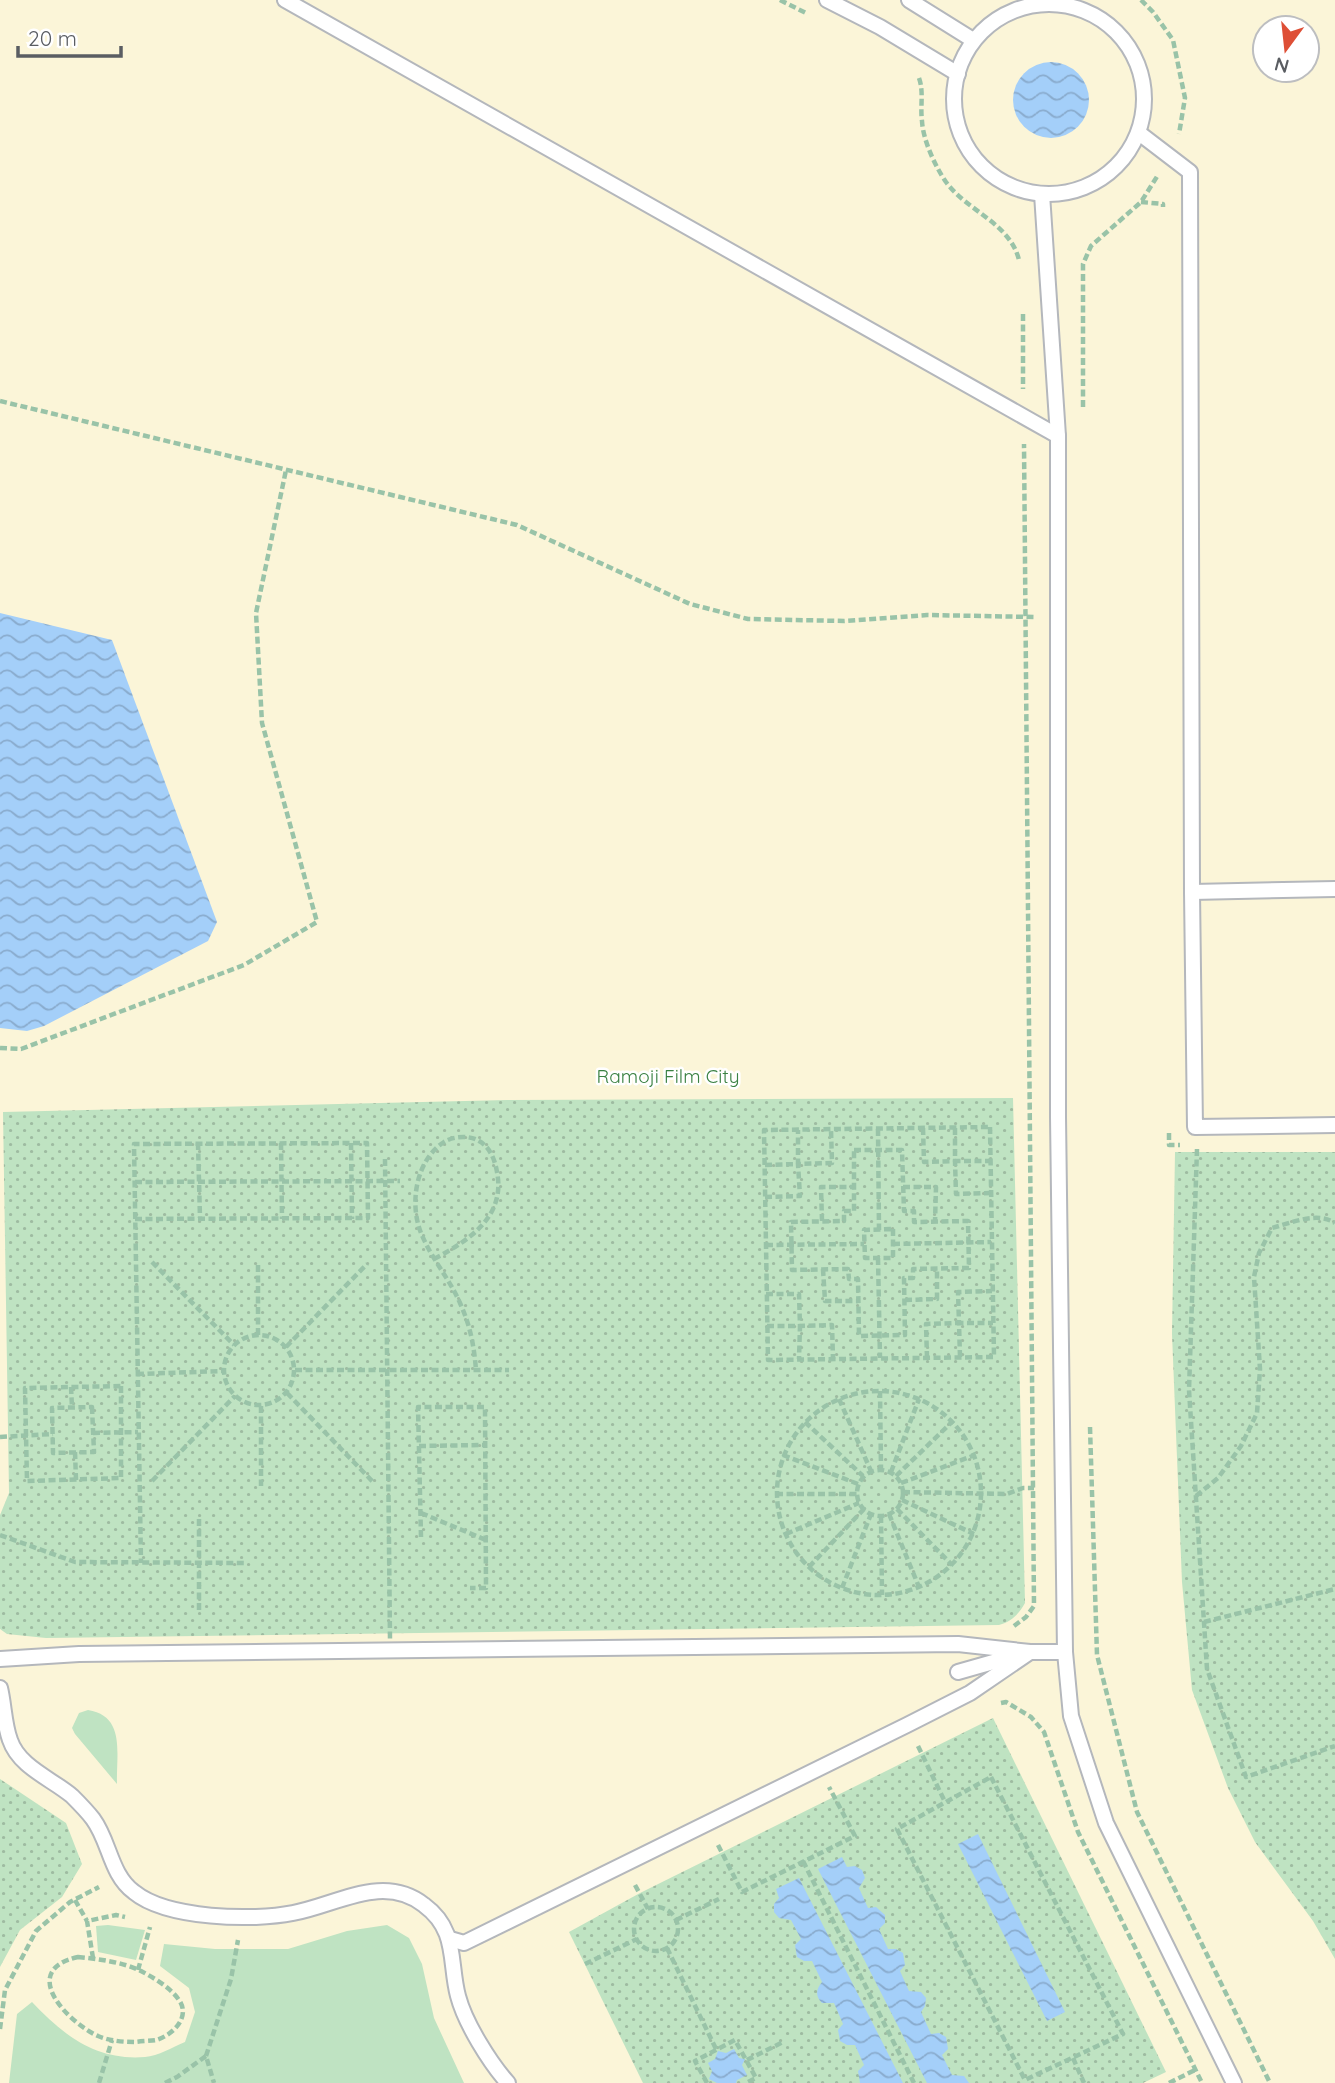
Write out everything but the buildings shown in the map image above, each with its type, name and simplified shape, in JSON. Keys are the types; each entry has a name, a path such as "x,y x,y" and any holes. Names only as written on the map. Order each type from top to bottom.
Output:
{"lane":[{"path":"285,0 1058,436"},
{"path":"827,0 880,27 958,74"},
{"path":"909,0 974,40"},
{"path":"1050,1 1080,8 1108,23 1129,45 1142,73 1146,103 1139,133 1124,160 1100,180 1072,191 1042,194 1016,188 994,176 975,158 962,137 955,112 954,87 961,62 974,40 989,24 1007,13 1050,1"},
{"path":"1139,133 1190,172 1195,1127 1335,1125"},
{"path":"1042,194 1058,436 1061,1487 1065,1651 1071,1716 1106,1824 1234,2083"},
{"path":"1192,892 1335,889"},
{"path":"0,1659 79,1654 958,1644 1030,1652 1065,1651"},
{"path":"958,1672 1030,1652"},
{"path":"450,1939 464,1943 907,1725 970,1693 1030,1652"},
{"path":"0,1688 10,1741 22,1759 71,1796 95,1821 119,1877 135,1894 165,1907 242,1918 267,1918 297,1913 366,1892 386,1890 425,1905 450,1939 458,1997 475,2034 508,2083"}],"path":[{"path":"780,0 817,19"},
{"path":"1083,416 1083,264 1091,246 1141,202 1169,157 1177,143 1185,98 1172,40 1142,0"},
{"path":"916,69 922,88 922,124 927,142 946,182 1010,239 1020,263"},
{"path":"1005,1628 1015,1626 1034,1606 1023,312"},
{"path":"0,401 517,526 691,604 748,619 845,621 927,615 1058,617"},
{"path":"0,1048 21,1049 244,965 317,922 262,723 256,613 286,470"},
{"path":"1195,1127 1197,1152 1189,1390 1207,1669 1246,1777 1335,1746"},
{"path":"923,1128 923,1162 991,1161"},
{"path":"923,1128 990,1128 993,1357 768,1360 764,1130 923,1128"},
{"path":"955,1128 956,1194 991,1193"},
{"path":"878,1129 879,1230"},
{"path":"765,1197 800,1196 798,1130"},
{"path":"765,1166 832,1163 831,1130"},
{"path":"434,1259 470,1238 484,1225 496,1201 499,1183 495,1158 482,1142 469,1136 446,1140 426,1157 417,1180 420,1231 434,1259 450,1282 473,1335 476,1370"},
{"path":"198,1143 200,1219"},
{"path":"281,1143 282,1219"},
{"path":"351,1143 352,1219"},
{"path":"135,1219 368,1218 367,1143 134,1144 135,1246 138,1374 138,1432 141,1563"},
{"path":"854,1150 902,1150 904,1212 914,1211 914,1222 968,1221 969,1269 914,1269 914,1278 904,1278 905,1335 859,1336 858,1279 849,1279 848,1269 792,1270 792,1222 844,1221 844,1211 855,1211 854,1187 854,1150"},
{"path":"385,1159 390,1639"},
{"path":"135,1182 400,1181"},
{"path":"822,1222 821,1187 854,1187"},
{"path":"903,1187 936,1187 935,1222"},
{"path":"1196,1496 1218,1478 1241,1446 1258,1413 1260,1369 1254,1277 1259,1253 1272,1228 1309,1217 1332,1220 1335,1223"},
{"path":"893,1229 893,1258 864,1258 864,1244 864,1230 893,1229"},
{"path":"893,1244 992,1242"},
{"path":"766,1245 864,1244"},
{"path":"127,1246 135,1246"},
{"path":"878,1258 880,1358"},
{"path":"152,1262 234,1345"},
{"path":"258,1263 258,1335"},
{"path":"286,1347 367,1264"},
{"path":"823,1269 825,1301 858,1301"},
{"path":"905,1300 937,1299 937,1269"},
{"path":"960,1357 958,1292 992,1291"},
{"path":"766,1294 799,1294 799,1359"},
{"path":"927,1358 926,1324 993,1323"},
{"path":"767,1326 832,1325 833,1359"},
{"path":"258,1335 278,1340 286,1347 295,1370 287,1393 280,1399 261,1406 243,1402 236,1396 229,1389 224,1371 234,1345 249,1336 258,1335"},
{"path":"295,1370 509,1370"},
{"path":"138,1374 224,1371"},
{"path":"121,1386 121,1478 27,1481 24,1388 71,1387 121,1386"},
{"path":"71,1387 72,1408"},
{"path":"880,1391 881,1469"},
{"path":"880,1391 900,1392 919,1399 937,1408 953,1421 975,1455 982,1494 974,1534 952,1565 937,1578 919,1587 882,1595 862,1594 842,1588 809,1567 795,1552 785,1534 776,1494 783,1455 805,1422 821,1408 839,1399 880,1391"},
{"path":"287,1393 374,1483"},
{"path":"152,1480 236,1396"},
{"path":"839,1399 871,1471"},
{"path":"891,1472 919,1399"},
{"path":"261,1406 261,1486"},
{"path":"92,1407 94,1451 53,1453 52,1408 72,1408 92,1407"},
{"path":"421,1537 418,1407 485,1407 486,1588 470,1588"},
{"path":"897,1476 953,1421"},
{"path":"805,1422 863,1476"},
{"path":"1090,1425 1097,1656 1137,1812 1270,2083"},
{"path":"93,1433 138,1432"},
{"path":"0,1437 53,1434"},
{"path":"419,1446 485,1445"},
{"path":"75,1452 76,1480"},
{"path":"783,1455 858,1484"},
{"path":"901,1483 975,1455"},
{"path":"881,1469 897,1476 903,1492 897,1509 881,1516 870,1514 864,1509 857,1494 858,1484 863,1476 881,1469"},
{"path":"903,1492 1007,1494 1023,1488 1061,1487"},
{"path":"776,1494 857,1494"},
{"path":"902,1500 974,1534"},
{"path":"785,1534 859,1503"},
{"path":"809,1567 864,1509"},
{"path":"897,1509 952,1565"},
{"path":"421,1513 486,1539"},
{"path":"842,1588 870,1514"},
{"path":"889,1514 919,1587"},
{"path":"881,1516 882,1595"},
{"path":"199,1519 199,1612"},
{"path":"0,1535 75,1562 247,1563"},
{"path":"1204,1622 1335,1589"},
{"path":"993,1704 1006,1702 1031,1717 1044,1732 1078,1832 1202,2083"},
{"path":"907,1725 945,1802"},
{"path":"706,1824 742,1892 855,1836 819,1768"},
{"path":"991,1777 1124,2034 1026,2080 897,1829 945,1802 991,1777"},
{"path":"803,1861 914,2083"},
{"path":"0,2029 5,1990 36,1931 75,1900 119,1877"},
{"path":"676,1920 719,1899"},
{"path":"75,1900 88,1922 93,1958"},
{"path":"648,1909 669,1910 676,1920 678,1934 676,1940 667,1948 653,1951 637,1939 637,1918 648,1909"},
{"path":"88,1922 116,1916 127,1917"},
{"path":"214,2083 206,2056 231,1979 242,1918"},
{"path":"138,1970 151,1925 139,1921"},
{"path":"585,1964 637,1939"},
{"path":"667,1948 716,2049"},
{"path":"78,1957 93,1958 138,1970 171,1991 181,2002 183,2013 179,2024 172,2032 157,2040 119,2042 100,2037 79,2024 53,1998 49,1982 53,1970 64,1960 78,1957"},
{"path":"99,2083 112,2040"},
{"path":"705,2082 695,2061 735,2040 756,2078 746,2083"},
{"path":"747,2060 783,2042"},
{"path":"164,2083 206,2056"},
{"path":"1169,2083 1220,2056"},
{"path":"1073,2058 1084,2083"}],"shaded area":[{"name":"Ramoji Film City","path":"0,0 1335,0 1335,2083 0,2083"}],"green space":[{"path":"1013,1098 1025,1603 1008,1622 999,1625 46,1638 7,1634 0,1629 0,1515 9,1493 3,1112 507,1100"},
{"path":"1175,1152 1335,1152 1335,1959 1313,1921 1255,1842 1228,1788 1192,1690 1182,1582 1172,1334"},
{"path":"88,1710 100,1714 114,1728 117,1784 72,1728 79,1713"},
{"path":"993,1718 1166,2072 1143,2083 643,2083 569,1932 640,1893"},
{"path":"0,1779 66,1823 82,1864 62,1897 20,1930 0,1967"},
{"path":"387,1925 409,1938 422,1964 434,2018 464,2083 9,2083 17,2014 32,2002 68,2035 111,2055 145,2057 185,2042 195,2012 189,1988 160,1966 164,1944 215,1949 288,1949 347,1931"},
{"path":"96,1926 145,1930 136,1960 98,1952"}],"water":[{"path":"1051,62 1065,65 1078,73 1086,86 1089,100 1086,114 1078,127 1065,135 1051,138 1037,135 1024,127 1016,114 1013,100 1016,86 1024,73 1037,65"},
{"path":"0,613 112,640 217,922 208,941 44,1026 27,1031 0,1028"},
{"path":"978,1834 1065,2012 1047,2021 958,1844"},
{"path":"842,1857 847,1867 855,1866 862,1870 865,1878 859,1888 868,1908 876,1907 885,1915 885,1923 879,1929 888,1949 903,1953 905,1965 900,1971 909,1991 921,1992 926,1998 921,2012 931,2034 939,2033 946,2037 948,2049 942,2055 952,2075 964,2076 969,2083 927,2083 818,1869"},
{"path":"799,1878 903,2083 860,2083 858,2071 864,2065 855,2045 840,2041 838,2030 843,2024 834,2003 822,2003 818,1998 818,1987 822,1982 812,1961 797,1957 795,1945 801,1939 791,1920 779,1918 774,1912 774,1904 779,1898 776,1889"},
{"path":"734,2049 739,2058 745,2059 742,2065 747,2075 736,2083 717,2083 709,2079 712,2071 708,2063 715,2059 718,2051 726,2053"}]}
